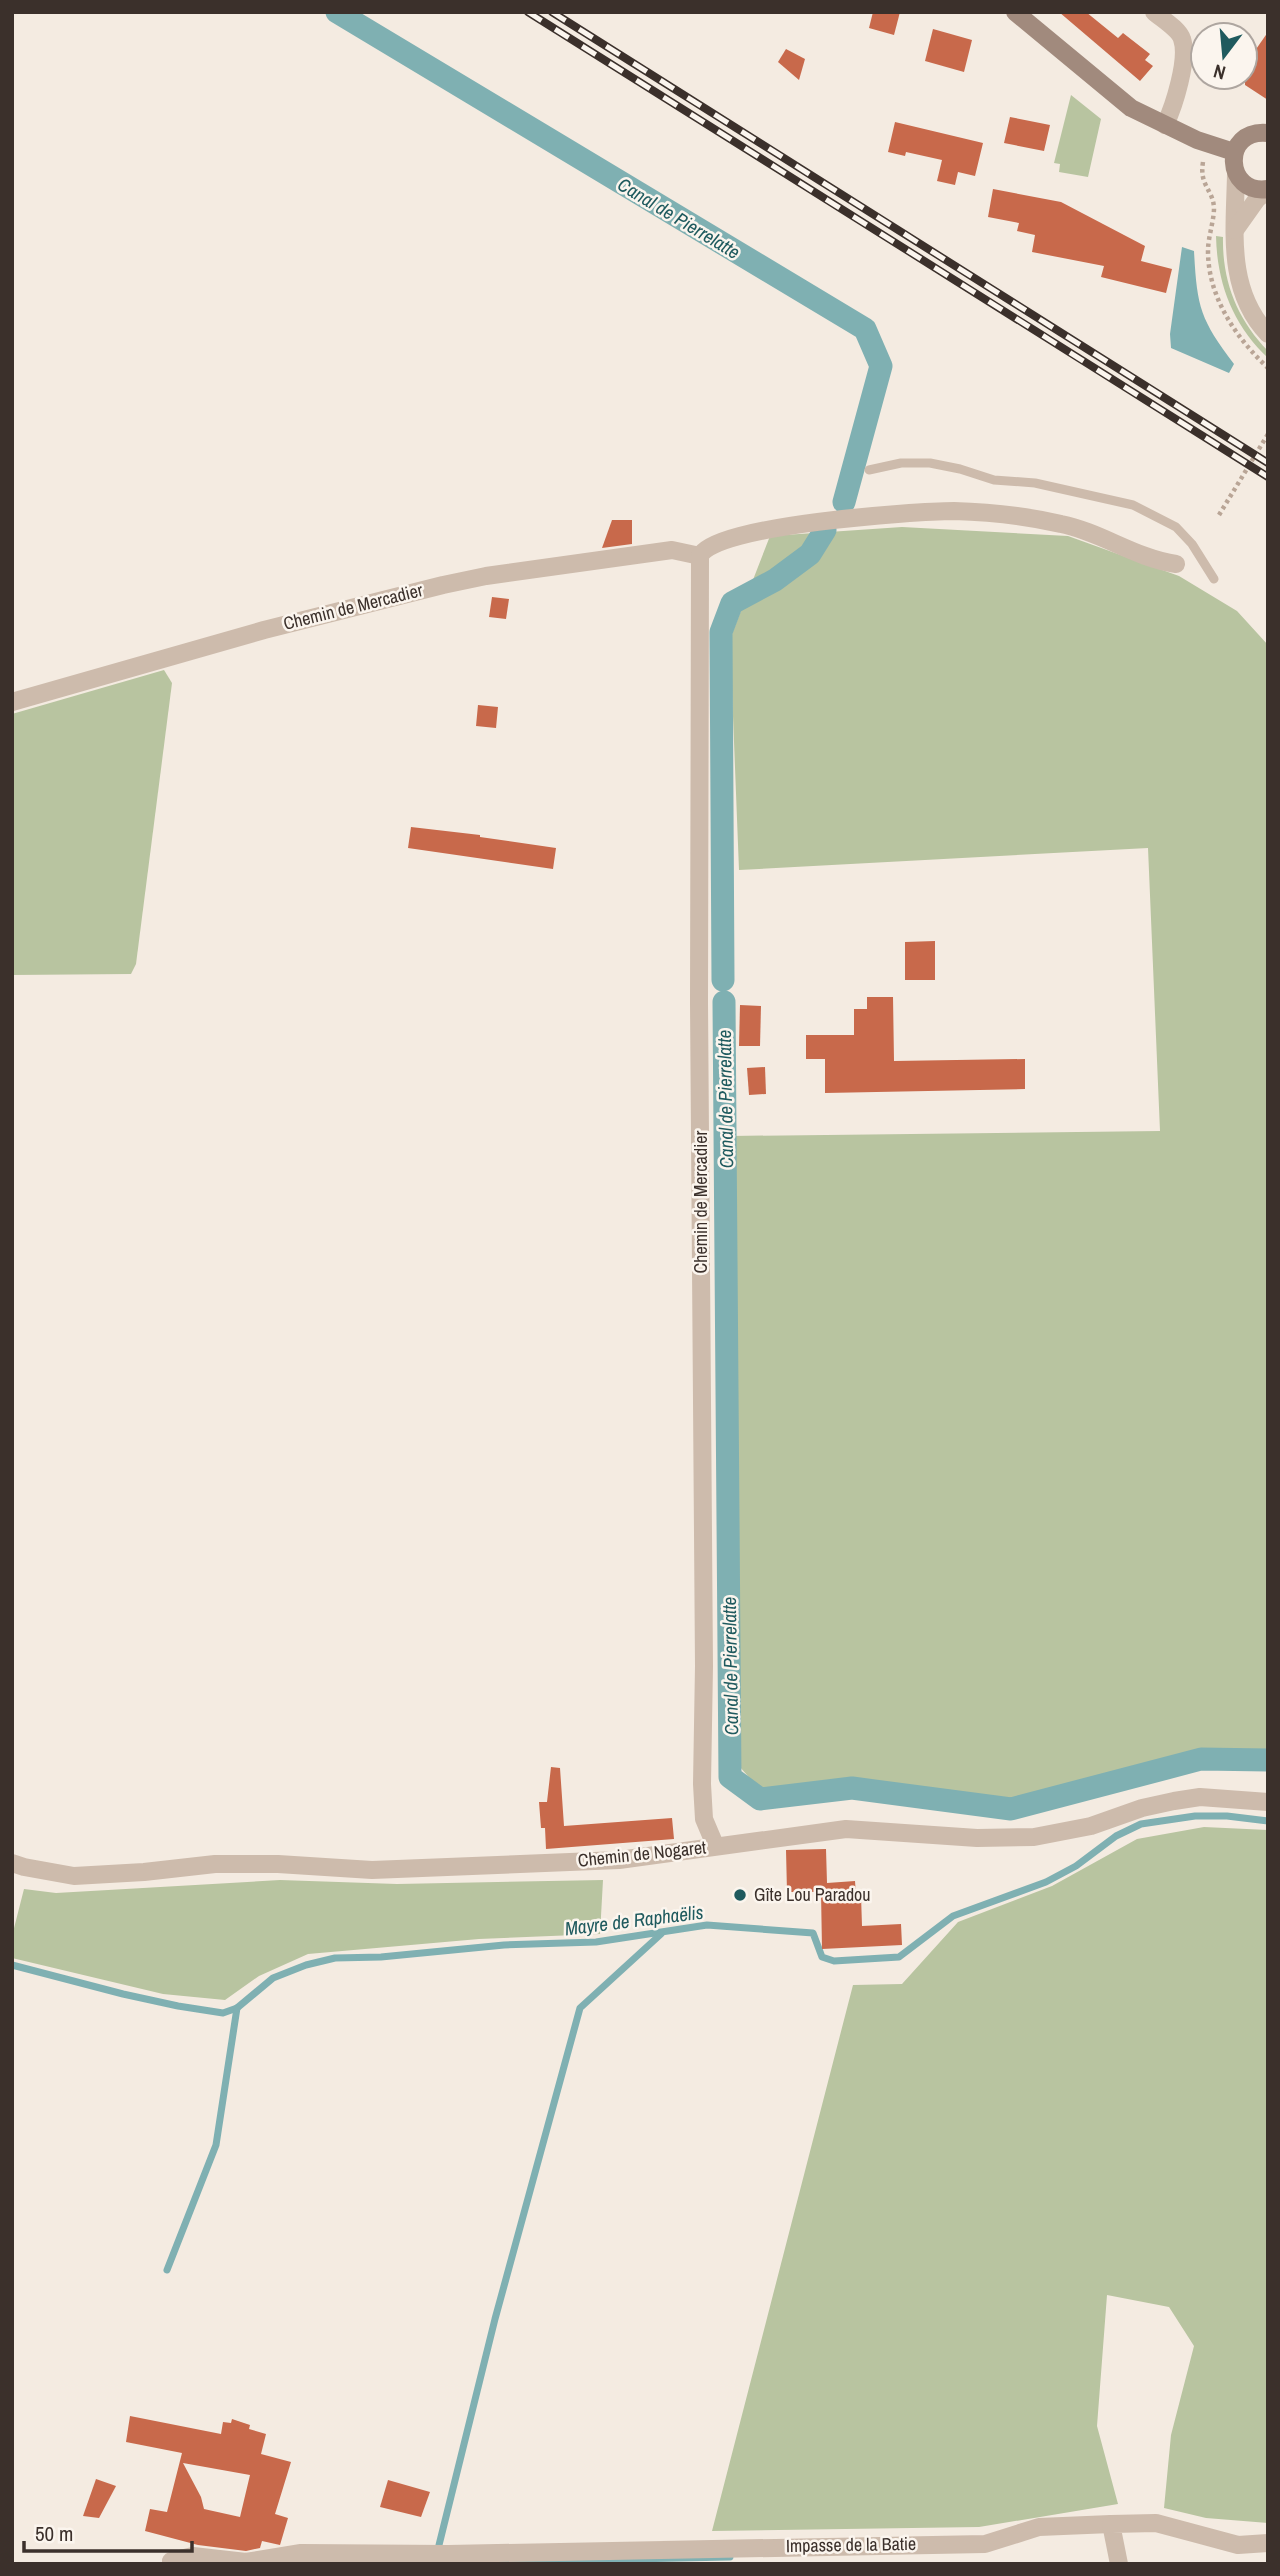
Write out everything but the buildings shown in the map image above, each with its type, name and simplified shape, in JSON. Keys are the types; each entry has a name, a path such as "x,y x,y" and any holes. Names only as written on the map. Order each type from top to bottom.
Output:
{"street":[{"path":"1015,12 1131,108 1208,144 1234,152"},
{"path":"1154,12 1181,36 1184,51 1171,112 1165,125"},
{"path":"1268,133 1255,133 1246,137 1234,152 1233,160 1236,174 1235,263 1242,293 1257,323 1268,334"},
{"path":"1236,174 1247,185 1268,190"},
{"path":"1235,230 1257,199 1268,190"},
{"path":"700,556 702,551 719,542 755,532 872,516 956,511 1063,524 1105,537 1153,561 1176,564"},
{"name":"Chemin de Mercadier","path":"12,702 264,630 443,584 672,550 700,556 699,1017 704,1652 702,1784 704,1819 715,1845"},
{"name":"Chemin de Nogaret","path":"12,1863 74,1876 215,1864 278,1864 372,1870 619,1860 846,1829 977,1838 1034,1837 1091,1826 1143,1808 1200,1797 1268,1802"},
{"name":"Impasse de la Batie","path":"171,2560 193,2556 246,2562 301,2553 448,2554 985,2544 1039,2528 1156,2523 1238,2545 1268,2543"},
{"path":"1111,2524 1119,2564"}],"lane":[{"path":"869,470 901,463 930,463 960,468 995,480 1035,483 1133,505 1176,527 1192,544 1214,579"}],"path":[{"path":"1219,515 1268,434"}],"green space":[{"path":"1071,95 1101,119 1088,177 1059,172 1060,164 1054,163"},
{"path":"1216,236 1223,237 1225,269 1234,298 1248,326 1268,351 1268,358 1245,332 1229,303 1220,271"},
{"path":"902,527 1068,536 1179,576 1237,611 1268,645 1268,1754 1197,1752 1015,1800 851,1777 761,1791 740,1767 731,1136 1160,1131 1148,848 739,870 730,639 770,536"},
{"path":"164,670 172,683 136,964 131,974 12,975 12,714"},
{"path":"1204,1827 1268,1830 1268,2523 1206,2518 1164,2508 1171,2435 1194,2346 1169,2307 1107,2295 1097,2426 1118,2504 979,2527 712,2531 853,1985 902,1984 958,1922 1052,1886 1137,1839"},
{"path":"280,1880 397,1884 603,1880 600,1934 479,1939 308,1954 259,1976 225,2000 163,1994 12,1958 12,1936 24,1889 56,1893"}],"water":[{"path":"1182,247 1194,251 1202,312 1234,364 1229,373 1171,348 1170,334"}],"waterway":[{"name":"Canal de Pierrelatte","path":"337,12 865,329 881,366 844,502"},
{"name":"Canal de Pierrelatte","path":"723,980 721,632 732,603 775,580 810,554 825,530"},
{"name":"Canal de Pierrelatte","path":"724,1002 730,1777 760,1799 852,1788 1011,1809 1201,1759 1268,1760"},
{"name":"Mayre de Raphaëlis","path":"12,1965 123,1994 223,2013 237,2008 273,1978 306,1965 335,1958 381,1957 504,1945 596,1942 707,1925 813,1933 822,1957 834,1961 899,1957 953,1916 1046,1882 1076,1866 1116,1836 1141,1824 1195,1816 1227,1816 1268,1821"},
{"path":"439,2545 495,2319 580,2008 661,1934"},
{"path":"167,2270 216,2145 237,2008"},
{"path":"479,2562 730,2557"},
{"path":"331,2564 383,2562"}],"railway":[{"path":"528,12 1268,477"},
{"path":"552,12 1268,463"}],"place":[{"name":"Gîte Lou Paradou","path":"740,1895"}]}
